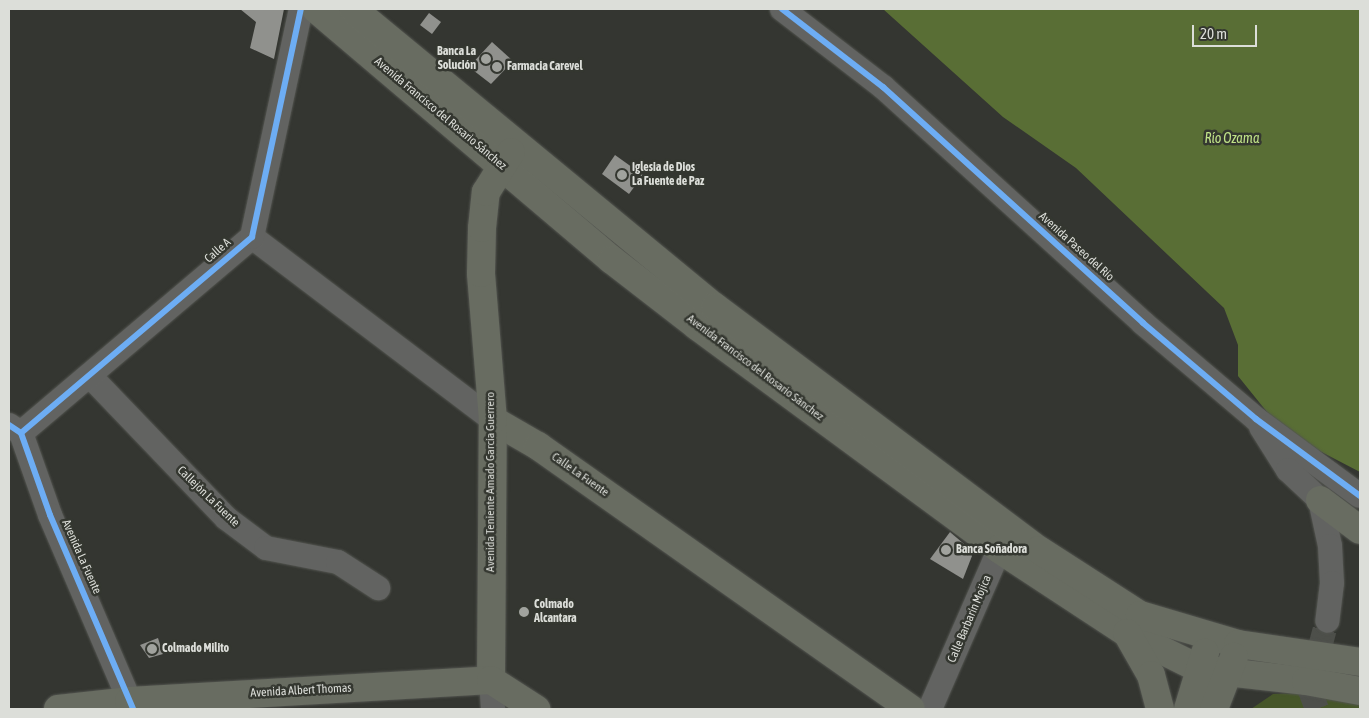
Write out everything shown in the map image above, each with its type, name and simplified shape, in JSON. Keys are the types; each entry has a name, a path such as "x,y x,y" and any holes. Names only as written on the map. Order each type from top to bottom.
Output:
{"main road":[{"name":"Avenida Francisco del Rosario Sánchez","path":"316,9 508,155 715,307 1004,539 1127,633 1200,669 1229,675 1306,681 1360,691"},
{"name":"Avenida Francisco del Rosario Sánchez","path":"353,9 508,155"},
{"name":"Avenida Teniente Amado García Guerrero","path":"491,680 493,420 481,273 486,192 508,155"},
{"name":"Calle La Fuente","path":"493,420 538,446 911,709"},
{"path":"1320,500 1360,530"},
{"name":"Avenida Francisco del Rosario Sánchez","path":"1004,539 1140,614 1238,644 1360,662"},
{"path":"1127,633 1150,675 1160,709"},
{"path":"1188,709 1212,635"},
{"path":"1214,709 1229,675 1238,644"},
{"path":"491,680 536,709"},
{"name":"Avenida Albert Thomas","path":"58,709 491,680"}],"street":[{"path":"252,237 301,9"},
{"name":"Avenida Paseo del Río","path":"782,9 883,87 1143,323 1256,419 1360,496"},
{"name":"Calle A","path":"15,429 90,376 252,237"},
{"name":"Calle La Fuente","path":"252,237 493,420"},
{"name":"Callejón La Fuente","path":"90,376 226,518 266,548 338,562 378,588"},
{"name":"Avenida Paseo del Río","path":"1256,419 1288,470 1320,500"},
{"name":"Avenida La Fuente","path":"15,429 131,705"},
{"path":"1320,500 1330,546 1332,583 1326,621"},
{"name":"Calle Barbarín Mojica","path":"930,709 966,632 1004,539"},
{"name":"Avenida Teniente Amado García Guerrero","path":"491,680 493,709"}],"shaded area":[{"path":"1322,692 1360,701 1360,709 1251,709 1273,694"}],"water":[{"name":"Río Ozama","path":"883,9 1360,9 1360,472 1283,432 1238,376 1238,345 1224,308 1076,168 1003,117"}],"building":[{"path":"240,9 284,9 274,59 250,48 256,22"},
{"path":"429,13 441,22 432,34 420,25"},
{"path":"492,42 513,61 491,84 469,67"},
{"name":"Iglesia de Dios La Fuente de Paz","path":"615,155 643,175 629,194 602,174"},
{"path":"950,532 970,549 972,556 963,579 930,559"},
{"name":"Colmado Milito","path":"158,638 163,654 149,658 140,645"}],"tunnel":[{"path":"1317,709 1309,688 1327,621"}],"cycle path":[{"path":"21,433 252,237 301,9"},
{"path":"782,9 883,87 1143,323 1256,419 1360,496"},
{"path":"9,425 21,433 50,515 133,709"}],"place":[{"name":"Banca La Solución","path":"486,59"},
{"name":"Farmacia Carevel","path":"497,67"},
{"name":"Iglesia de Dios La Fuente de Paz","path":"622,175"},
{"name":"Banca Soñadora","path":"946,550"},
{"name":"Colmado Alcantara","path":"524,612"},
{"name":"Colmado Milito","path":"152,649"}]}
